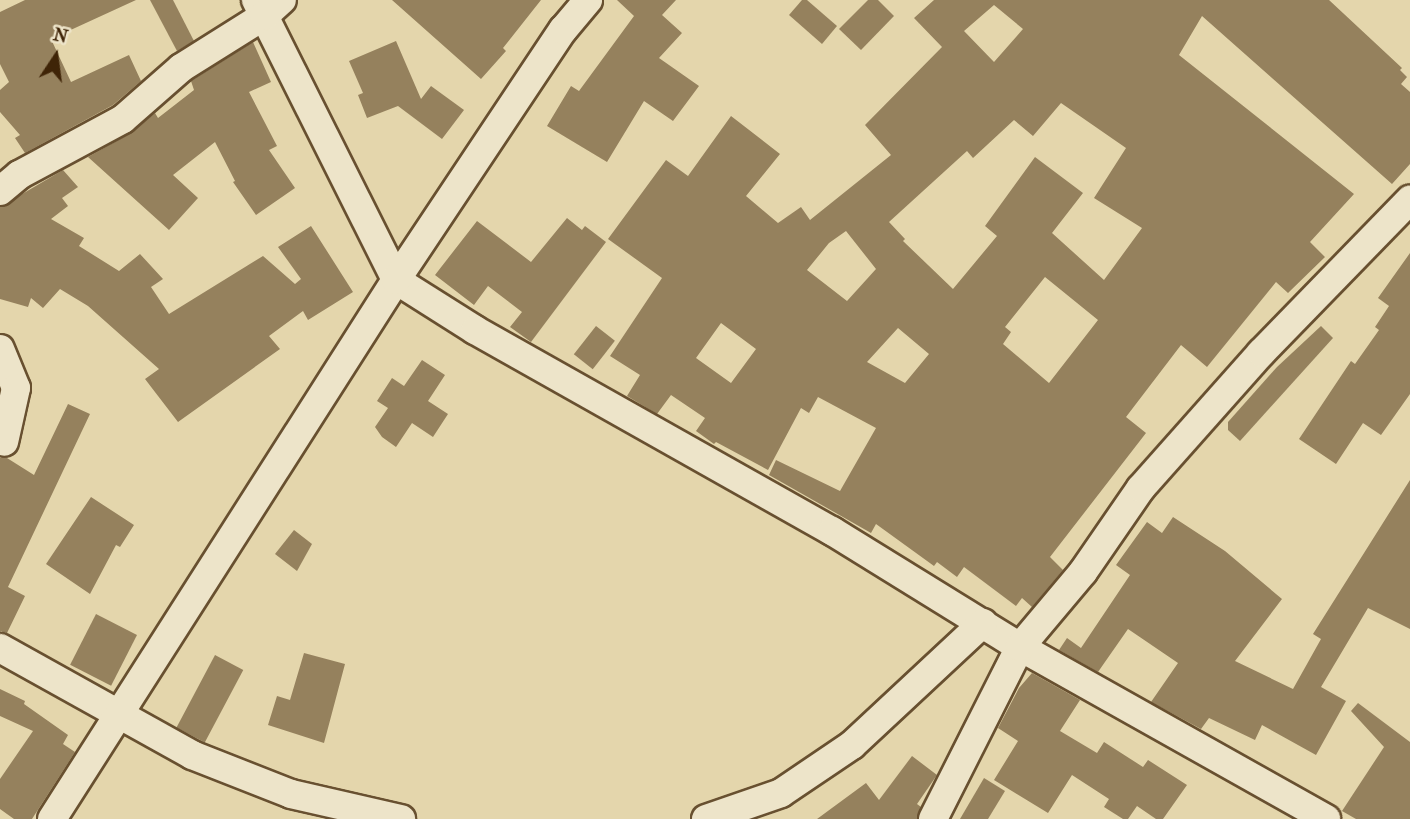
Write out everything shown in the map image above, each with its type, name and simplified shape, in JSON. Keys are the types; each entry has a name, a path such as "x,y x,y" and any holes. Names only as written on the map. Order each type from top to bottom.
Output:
{"street":[{"path":"52,819 396,280 563,30 588,0"},
{"path":"0,191 19,175 123,119 181,68 267,5 396,280 475,330 832,531 1293,811 1326,819"},
{"path":"933,819 1020,646 1083,572 1141,488 1261,353 1410,200"},
{"path":"0,349 16,388 4,442"},
{"path":"706,819 781,793 852,745 983,623"},
{"path":"0,648 192,755 291,794 401,819"}],"building":[{"path":"25,0 136,0 51,39 71,82 129,55 141,81 113,105 25,153 15,138 20,135 0,112 0,90 9,82 0,64 0,12"},
{"path":"150,0 173,0 194,41 177,51"},
{"path":"392,0 541,0 503,48 506,51 481,79"},
{"path":"617,0 676,0 662,15 682,33 659,58 699,86 673,121 644,101 607,162 547,126 571,86 579,91 634,16"},
{"path":"802,0 807,0 837,26 822,44 789,15"},
{"path":"868,0 878,0 894,16 861,50 839,29"},
{"path":"934,0 1329,0 1402,68 1400,70 1407,77 1401,84 1410,92 1410,164 1392,184 1202,16 1179,55 1354,194 1310,242 1325,257 1288,293 1276,282 1207,367 1181,345 1126,417 1146,433 1050,557 1063,570 1032,607 1022,598 1016,606 964,567 957,577 937,562 934,566 876,524 871,533 769,475 776,460 840,491 876,428 818,397 809,413 801,408 768,470 716,442 714,444 696,431 705,418 671,395 657,414 627,396 640,375 610,356 662,278 608,239 666,160 688,176 731,116 780,154 746,196 778,223 801,207 810,220 891,155 865,125 942,47 914,18","holes":["994,5 1023,29 994,62 964,31","1061,103 1126,148 1094,198 1142,228 1104,280 1052,233 1083,193 1035,157 985,226 997,236 953,289 903,241 905,239 889,222 967,151 973,158 1014,120 1033,136","846,231 876,269 847,301 807,270 829,243","1045,277 1098,320 1049,383 1003,344 1011,332 1005,327","721,323 756,349 731,383 696,358","898,328 929,354 905,383 867,362"]},
{"path":"396,41 421,99 431,86 464,110 442,139 398,106 367,118 358,95 363,93 349,61"},
{"path":"253,42 271,82 249,92 277,146 269,150 295,188 256,215 233,182 235,181 215,142 173,175 198,198 169,230 88,157 131,133 155,113 158,118 194,90 191,81"},
{"path":"63,170 78,187 62,198 68,206 51,219 84,238 79,246 119,271 140,254 163,279 151,287 169,314 263,256 295,284 301,279 278,247 311,226 353,292 308,320 303,311 269,336 280,349 178,422 145,379 159,369 88,306 60,289 43,308 31,298 28,307 0,299 0,207"},
{"path":"567,218 582,230 585,226 606,242 531,342 510,327 522,312 488,286 474,305 435,275 477,221 531,262"},
{"path":"1410,253 1410,394 1381,435 1363,423 1336,464 1299,439 1351,361 1355,364 1379,330 1375,327 1389,306 1378,298"},
{"path":"596,326 615,341 593,369 574,354"},
{"path":"1321,326 1333,338 1240,441 1228,430 1228,422 1277,367"},
{"path":"422,360 445,375 428,401 448,414 433,437 412,423 396,447 382,437 375,427 388,408 377,401 392,378 404,386"},
{"path":"68,404 90,414 8,587 25,596 7,633 0,631 0,458 7,458 34,475"},
{"path":"1410,480 1410,629 1368,608 1321,687 1346,701 1316,755 1262,725 1255,740 1209,718 1201,729 1151,702 1178,663 1128,629 1098,672 1059,650 1067,638 1081,648 1130,575 1116,565 1147,522 1162,533 1173,517 1225,551 1282,599 1235,661 1293,689 1321,639 1313,634"},
{"path":"91,497 134,525 120,547 116,545 90,594 46,564"},
{"path":"294,530 312,544 297,571 275,554"},
{"path":"96,614 137,635 111,686 70,665"},
{"path":"304,653 345,664 324,743 268,725 277,696 290,700"},
{"path":"215,655 243,670 205,742 177,727"},
{"path":"1032,673 1080,700 1060,731 1097,753 1104,742 1143,767 1148,760 1187,785 1163,819 1156,819 1137,806 1128,819 1123,819 1104,807 1109,799 1072,775 1048,813 994,780 1018,741 998,728 1019,688"},
{"path":"0,689 25,701 24,704 68,735 63,744 75,752 32,819 14,819 0,809 0,779 33,731 0,716"},
{"path":"1358,703 1410,742 1410,819 1356,819 1342,811 1384,747 1351,711"},
{"path":"912,756 937,775 917,804 921,807 917,819 817,819 866,783 879,800"},
{"path":"984,778 1005,791 988,819 960,819"}]}
